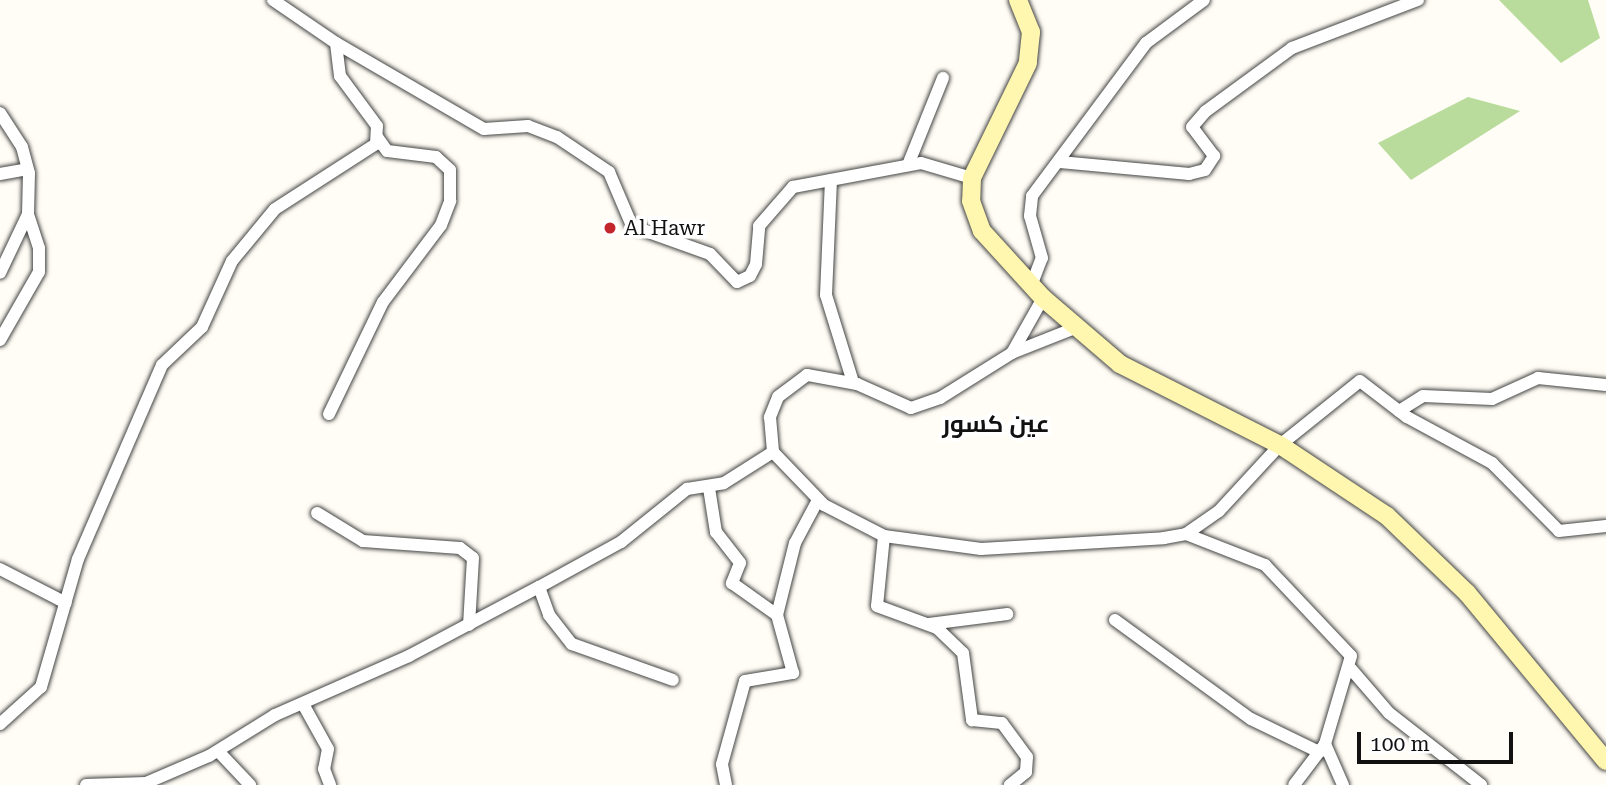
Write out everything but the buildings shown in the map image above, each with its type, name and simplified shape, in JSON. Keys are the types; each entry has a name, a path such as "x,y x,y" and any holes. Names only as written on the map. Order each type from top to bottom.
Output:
{"main road":[{"path":"1018,0 1031,32 1028,63 972,178 971,201 982,231 1037,292 1075,328 1120,363 1280,445 1366,500 1439,564 1606,761"}],"street":[{"path":"274,0 336,43 484,130 528,126 557,137 609,172 632,226 710,254 737,282 750,276 759,226 779,198 793,187 908,165 972,178"},
{"path":"1012,353 1037,292 1042,258 1030,203 1146,43 1204,0"},
{"path":"1060,162 1205,170 1214,156 1192,127 1206,111 1292,48 1418,0"},
{"path":"329,414 383,302 441,225 450,201 450,170 436,157 387,151 378,138 374,121 342,82 336,43"},
{"path":"908,165 943,78"},
{"path":"0,113 29,169 28,214 39,248 38,272 0,340"},
{"path":"0,724 41,687 66,603 149,390 167,358 205,320 232,261 281,202 368,153 378,138"},
{"path":"0,174 29,169"},
{"path":"831,180 827,295 853,382"},
{"path":"0,273 28,214"},
{"path":"1075,328 1012,353 940,398 911,408 853,382 807,375 789,384 770,416 773,452 818,500 855,526 884,536 981,549 1186,534 1282,579 1351,656 1351,668 1322,748 1294,785"},
{"path":"1399,411 1423,396 1492,399 1538,378 1606,385"},
{"path":"1186,534 1219,511 1280,445 1354,382 1399,411 1492,463 1559,531 1606,526"},
{"path":"86,785 146,783 218,751 303,704 469,625 539,587 621,541 687,489 709,488 773,452"},
{"path":"709,488 716,532 740,564 732,583 777,615"},
{"path":"726,785 722,764 745,681 793,673 777,615 795,543 818,500"},
{"path":"317,513 363,541 460,548 473,558 469,625"},
{"path":"884,536 877,606 929,624 963,653 972,720 1002,723 1025,752 1026,772 1010,785"},
{"path":"0,569 66,603"},
{"path":"539,587 549,615 572,644 673,680"},
{"path":"929,624 1007,614"},
{"path":"1115,620 1251,719 1322,748 1343,785"},
{"path":"1351,668 1389,713 1481,785"},
{"path":"303,704 328,749 324,769 330,785"},
{"path":"218,751 250,785"}],"green space":[{"path":"1499,0 1588,0 1600,38 1561,63"},
{"path":"1468,97 1520,111 1411,180 1378,143"}],"place":[{"name":"Al Hawr","path":"610,228"}],"district":[{"name":"عين كسور","path":"996,425"}]}
